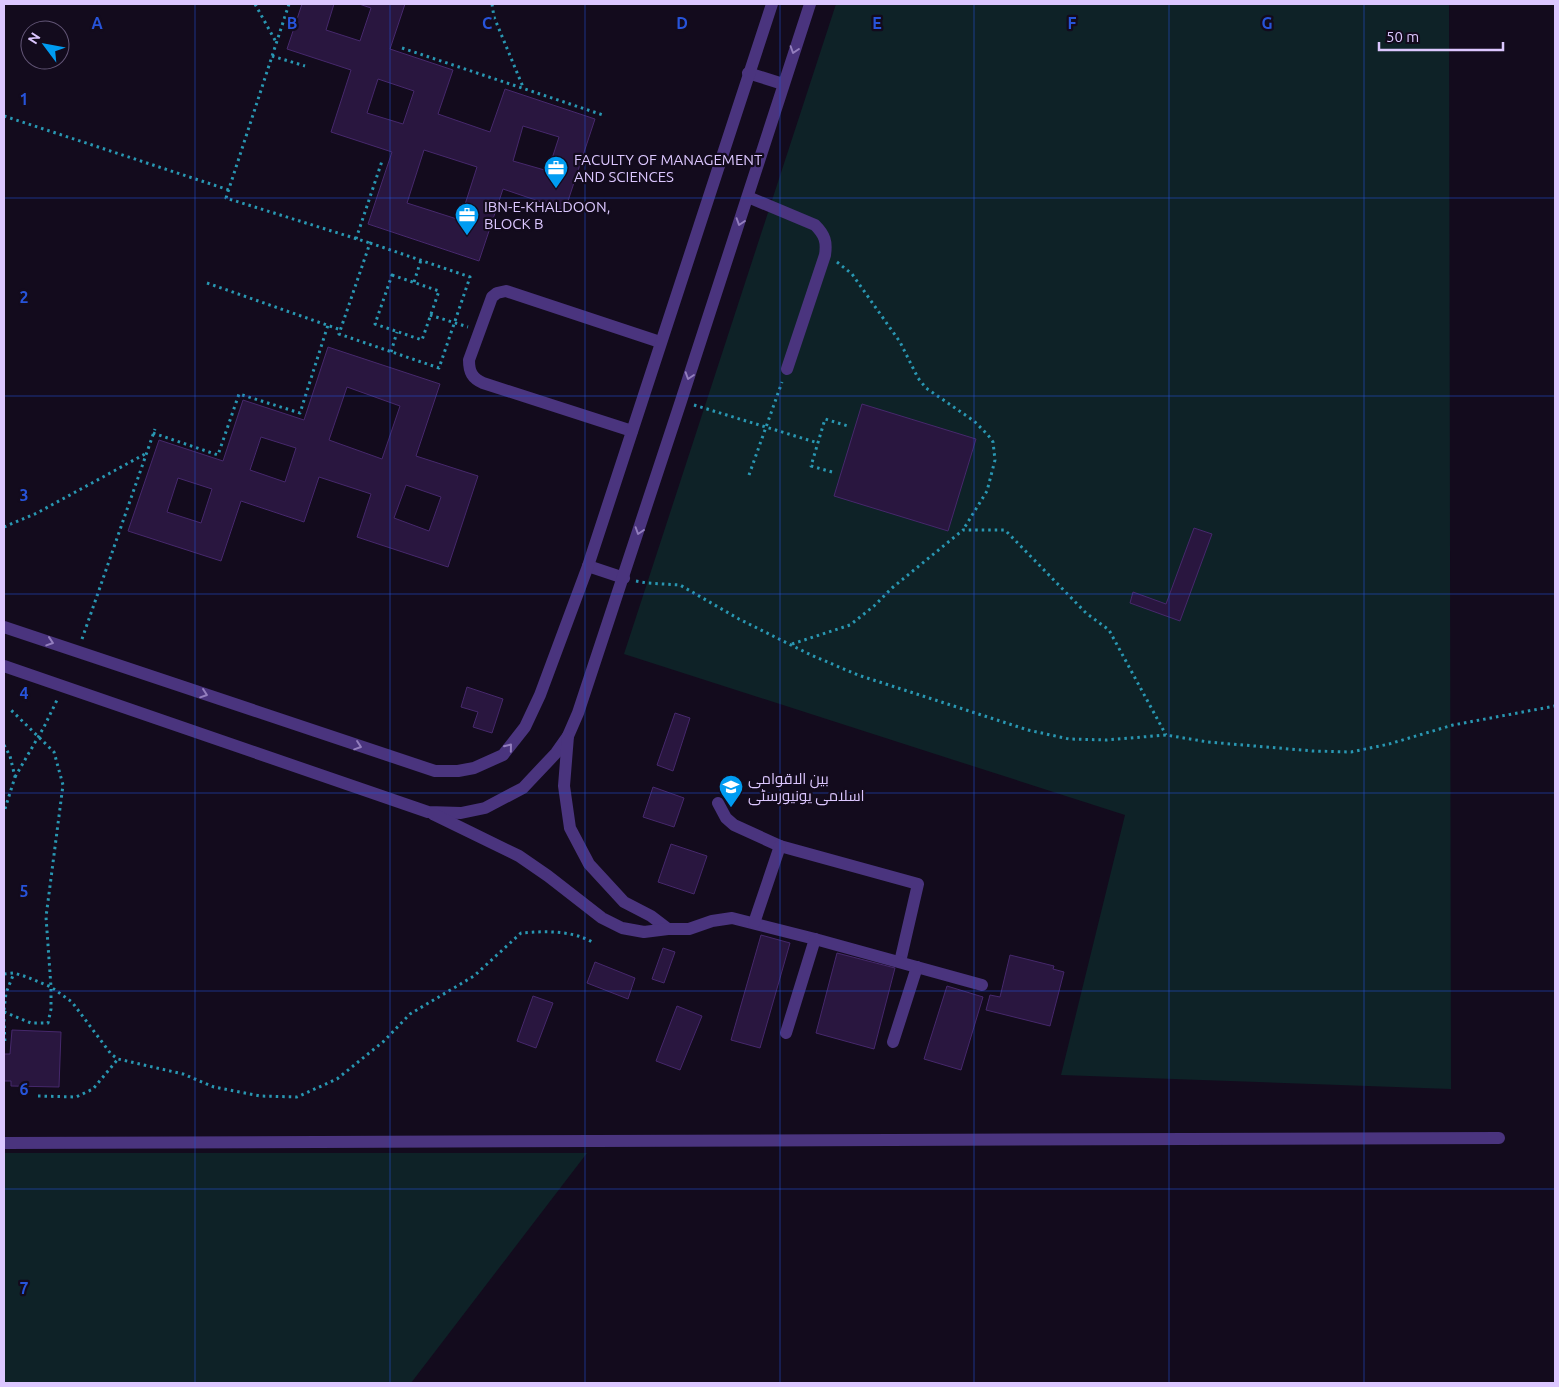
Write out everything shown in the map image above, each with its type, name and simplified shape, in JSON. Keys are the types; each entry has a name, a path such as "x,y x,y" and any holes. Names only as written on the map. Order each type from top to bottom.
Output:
{"street":[{"path":"4,627 435,771 458,772 474,768 503,755 525,727 540,695 588,566 772,4"},
{"path":"428,812 461,813 484,808 523,788 556,753 568,736 578,713 624,578 810,4"},
{"path":"748,74 783,84"},
{"path":"748,197 815,226 823,233 827,245 787,369"},
{"path":"632,431 476,380 469,369 469,360 492,296 496,292 506,291 660,342"},
{"path":"588,566 624,578"},
{"path":"4,666 428,812 519,856 602,918 622,928 644,932 668,929 689,930 712,921 732,918 982,985"},
{"path":"568,736 564,786 570,828 581,850 589,864 624,902 651,916 668,929"},
{"path":"718,803 726,818 734,825 780,846 918,884 900,962"},
{"path":"754,923 780,846"},
{"path":"786,1033 815,939"},
{"path":"893,1042 917,967"},
{"path":"4,1143 1499,1138"}],"path":[{"path":"255,4 276,42"},
{"path":"290,4 226,198 370,243 470,277 439,368 339,334 370,243"},
{"path":"492,4 494,18 523,88"},
{"path":"402,48 603,115"},
{"path":"272,56 305,66"},
{"path":"4,116 229,190"},
{"path":"356,239 382,162"},
{"path":"791,644 850,625 963,530 987,491 995,460 993,442 988,435 974,421 926,388 918,378 900,342 852,274 839,263 825,256"},
{"path":"414,282 421,260"},
{"path":"392,275 414,282 439,291 422,340 375,324 392,275"},
{"path":"207,283 341,330"},
{"path":"430,314 480,331"},
{"path":"153,433 218,455 239,394 300,412 328,325"},
{"path":"391,352 397,332"},
{"path":"749,475 787,369"},
{"path":"681,401 818,443"},
{"path":"832,472 811,466 825,419 848,426"},
{"path":"78,652 155,429"},
{"path":"4,527 37,514 146,454"},
{"path":"963,530 1005,530 1086,613 1109,630 1166,735"},
{"path":"624,578 648,583 680,585 739,619 811,655 858,675 1028,730 1070,739 1106,740 1166,735 1218,743 1313,751 1351,752 1389,744 1453,725 1555,706"},
{"path":"4,812 15,777 64,687"},
{"path":"11,710 54,752 63,786 46,917 51,987 51,1009 48,1023 32,1023 4,1011 6,993 14,973"},
{"path":"4,745 10,756 15,777"},
{"path":"4,974 14,973 27,977 51,987 72,1002 111,1054 118,1059 183,1074 214,1087 260,1096 297,1097 337,1079 384,1041 410,1014 474,976 521,932 552,931 584,937 594,943"},
{"path":"4,1019 5,1045"},
{"path":"38,1096 76,1097 93,1089 118,1059"}],"green space":[{"path":"836,4 1449,4 1451,1089 1061,1075 1125,815 624,654"},
{"path":"4,1153 587,1153 411,1383 4,1383"}],"building":[{"path":"302,4 334,4 326,30 360,41 371,8 359,4 405,4 390,49 453,70 438,114 490,132 505,89 595,119 565,210 503,189 479,261 368,224 392,152 331,132 351,70 287,49","holes":["378,79 414,91 403,124 367,113","523,126 559,137 548,171 513,161","424,150 477,167 460,220 407,203"]},
{"path":"328,347 440,384 416,456 478,476 448,567 357,537 371,494 319,477 304,522 241,501 221,561 128,531 159,440 223,461 243,400 304,420","holes":["347,387 400,406 382,459 329,440","261,437 296,448 285,482 250,470","178,478 212,489 201,523 167,512","406,485 441,497 429,531 394,518"]},
{"path":"862,404 976,439 948,531 834,496"},
{"path":"1194,528 1212,534 1180,621 1130,603 1133,592 1166,604"},
{"path":"467,687 503,699 492,733 473,727 478,712 461,707"},
{"path":"675,713 690,718 673,771 657,765"},
{"path":"653,787 684,798 674,827 643,817"},
{"path":"671,844 707,856 694,894 658,882"},
{"path":"761,935 790,943 760,1048 731,1040"},
{"path":"663,948 675,952 664,983 652,979"},
{"path":"837,953 895,968 874,1049 816,1033"},
{"path":"1010,955 1054,966 1053,969 1064,972 1050,1026 986,1010 990,995 1000,997"},
{"path":"595,962 635,978 628,999 587,983"},
{"path":"947,986 983,997 961,1070 924,1059"},
{"path":"533,996 553,1003 536,1048 517,1041"},
{"path":"677,1006 702,1016 680,1070 656,1061"},
{"path":"12,1030 61,1032 59,1087 11,1086 11,1081 4,1081 4,1054 10,1054"}],"place":[{"name":"FACULTY OF MANAGEMENT AND SCIENCES","path":"556,189"},
{"name":"IBN-E-KHALDOON, BLOCK B","path":"467,236"},
{"name":"بین الاقوامی اسلامی یونیورسٹی","path":"731,808"}]}
